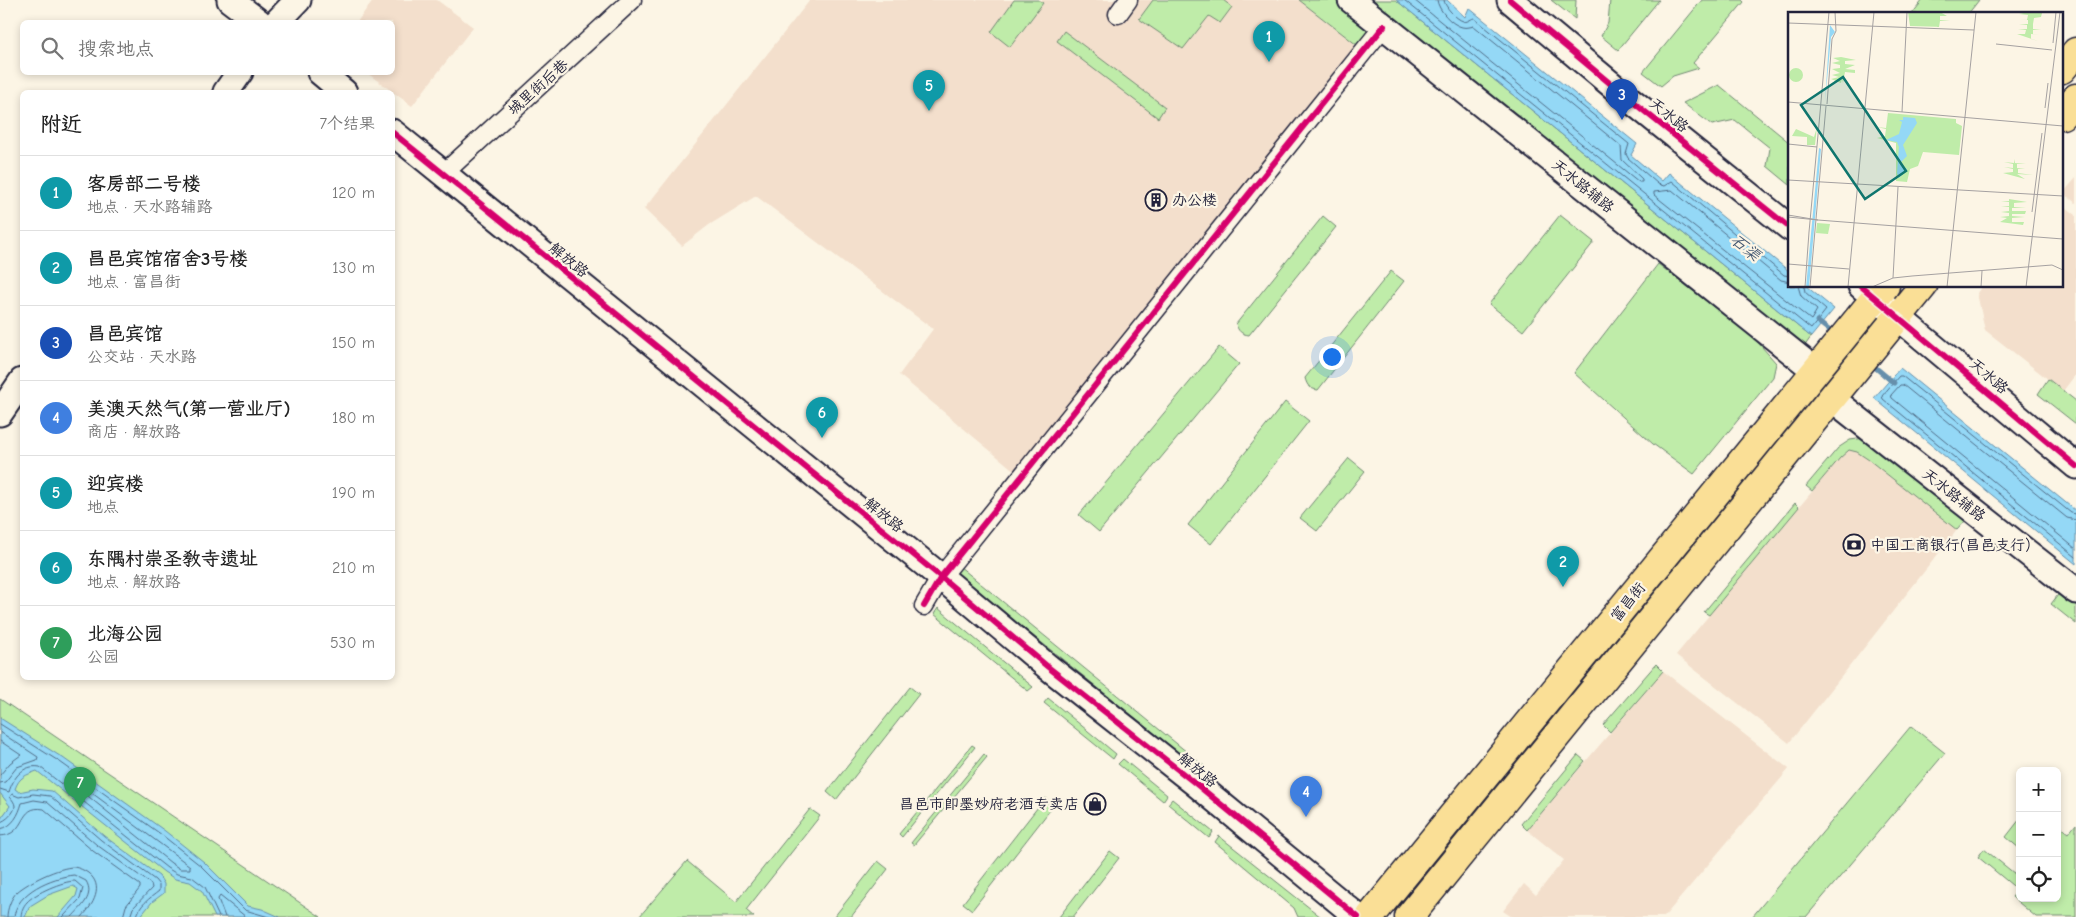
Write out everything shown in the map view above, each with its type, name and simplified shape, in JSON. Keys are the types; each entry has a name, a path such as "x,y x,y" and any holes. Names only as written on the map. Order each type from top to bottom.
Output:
{"main road":[{"path":"2064,67 2076,52"},
{"path":"2064,113 2076,98"},
{"name":"富昌街","path":"1409,917 1921,288"},
{"name":"富昌街","path":"1370,917 1858,320 1874,290"}],"street":[{"path":"230,0 255,20"},
{"path":"279,20 298,0"},
{"name":"城里街后巷","path":"443,174 632,0"},
{"path":"1118,14 1128,0"},
{"name":"天水路辅路","path":"1351,0 1820,366"},
{"name":"天水路","path":"1510,0 1618,90 1788,226"},
{"path":"924,606 941,577 1384,26"},
{"path":"227,90 238,75"},
{"path":"324,75 342,90"},
{"name":"解放路","path":"395,134 1358,917"},
{"name":"天水路","path":"1874,290 1898,316 2076,466"},
{"path":"0,413 20,384"},
{"name":"天水路辅路","path":"1838,390 2076,591"}],"shaded area":[{"path":"373,0 437,0 473,27 412,106 395,94 395,90 390,90 370,75 395,75 395,20 358,20"},
{"path":"810,0 1299,0 1357,45 1016,472 899,375 933,329 756,196 709,225 682,246 644,209"},
{"path":"2076,178 2076,203 2064,192"},
{"path":"2064,206 2076,215 2076,374 2063,391 1985,330 1977,293 1981,288 2064,288"},
{"path":"1849,450 1857,452 1869,460 1957,530 1789,743 1676,655 1840,458"},
{"path":"1663,671 1789,769 1664,917 1512,917 1503,911 1524,884 1536,895 1564,860 1527,830"}],"green space":[{"path":"1014,0 1039,0 1043,3 1010,47 991,32"},
{"path":"1153,0 1223,0 1232,7 1220,23 1209,16 1183,49 1139,19"},
{"path":"1299,0 1338,0 1371,26 1357,45"},
{"path":"1373,0 1396,0 1811,337 1804,347"},
{"path":"1551,0 1576,0 1575,19"},
{"path":"1610,0 1659,0 1618,50 1601,36 1608,23"},
{"path":"1702,0 1742,0 1744,2 1693,63 1699,68 1673,76 1661,86 1643,72"},
{"path":"1923,0 1979,0 1970,12 1914,12"},
{"path":"1064,31 1165,107 1158,118 1057,41"},
{"path":"1719,85 1788,141 1788,183 1767,166 1770,148 1735,120 1712,125 1683,103"},
{"path":"1560,215 1594,242 1523,331 1489,304"},
{"path":"1323,216 1336,227 1249,335 1242,333 1236,324"},
{"path":"1658,264 1754,338 1776,363 1773,377 1694,474 1653,444 1574,373"},
{"path":"1391,271 1404,281 1318,390 1311,388 1305,378"},
{"path":"1219,347 1239,364 1099,532 1079,515"},
{"path":"2048,379 2076,401 2076,424 2038,394"},
{"path":"1285,402 1309,421 1211,544 1188,525"},
{"path":"1865,438 1966,520 1957,530 1857,452 1849,450 1812,491 1806,486 1838,448 1850,440"},
{"path":"1349,458 1365,471 1317,531 1300,518"},
{"path":"1795,503 1799,507 1709,615 1704,612"},
{"path":"959,566 1204,766 1199,769 956,574"},
{"path":"2061,591 2076,604 2076,624 2051,604"},
{"path":"938,608 1033,687 1028,691 934,614"},
{"path":"1656,664 1663,671 1610,732 1603,725"},
{"path":"910,687 919,694 836,800 827,792"},
{"path":"1048,698 1116,754 1113,759 1044,703"},
{"path":"0,699 321,917 0,917"},
{"path":"1911,726 1945,753 1806,917 1752,917"},
{"path":"972,745 975,747 902,837 899,834"},
{"path":"984,754 987,757 914,845 911,843"},
{"path":"1578,755 1585,761 1527,830 1521,824"},
{"path":"1123,759 1167,795 1163,801 1118,764"},
{"path":"1045,798 1054,805 972,910 963,903"},
{"path":"1172,799 1213,832 1209,838 1168,804"},
{"path":"810,809 820,816 746,910 754,917 639,917 687,861 736,902"},
{"path":"2016,824 2016,846 2006,837"},
{"path":"2076,824 2076,917 2036,917 2018,902 2061,902 2061,827 2069,833"},
{"path":"1219,836 1321,917 1298,917 1294,908 1215,842"},
{"path":"1984,849 2016,875 2016,888 1978,857"},
{"path":"1110,851 1119,858 1073,917 1059,917"},
{"path":"878,861 888,869 851,917 834,917"},
{"path":"2016,892 2016,900 2012,897"}],"water":[{"path":"1396,0 1447,0 1465,17 1469,8 1637,144 1631,155 1662,181 1669,173 1788,270 1788,288 1808,288 1834,309 1811,337"},
{"path":"1900,368 2076,511 2076,564 1874,398"},
{"path":"0,718 63,758 165,831 204,862 248,906 262,909 280,917 215,917 202,891 190,882 175,879 164,872 37,771 21,779 15,789 19,792 33,789 52,791 104,836 159,876 164,884 164,893 152,902 140,917 58,917 76,896 78,889 73,886 48,895 30,906 25,917 0,917 0,820 10,806 0,793"}],"waterway":[{"name":"石渠","path":"1817,321 1834,334"},
{"name":"石渠","path":"1870,363 1894,383"}],"cycle path":[{"path":"1510,0 1618,90 1788,226"},
{"path":"924,606 941,577 1384,26"},
{"path":"395,134 1358,917"},
{"path":"1863,288 2076,466"}],"place":[{"name":"客房部二号楼","path":"1269,62"},
{"name":"迎宾楼","path":"929,111"},
{"name":"昌邑宾馆","path":"1622,120"},
{"name":"办公楼","path":"1156,200"},
{"name":"东隅村崇圣教寺遗址","path":"822,438"},
{"name":"中国工商银行(昌邑支行)","path":"1854,545"},
{"name":"昌邑宾馆宿舍3号楼","path":"1563,587"},
{"name":"昌邑市即墨妙府老酒专卖店","path":"1095,804"},
{"name":"北海公园","path":"80,808"},
{"name":"美澳天然气(第一营业厅)","path":"1306,817"}]}
